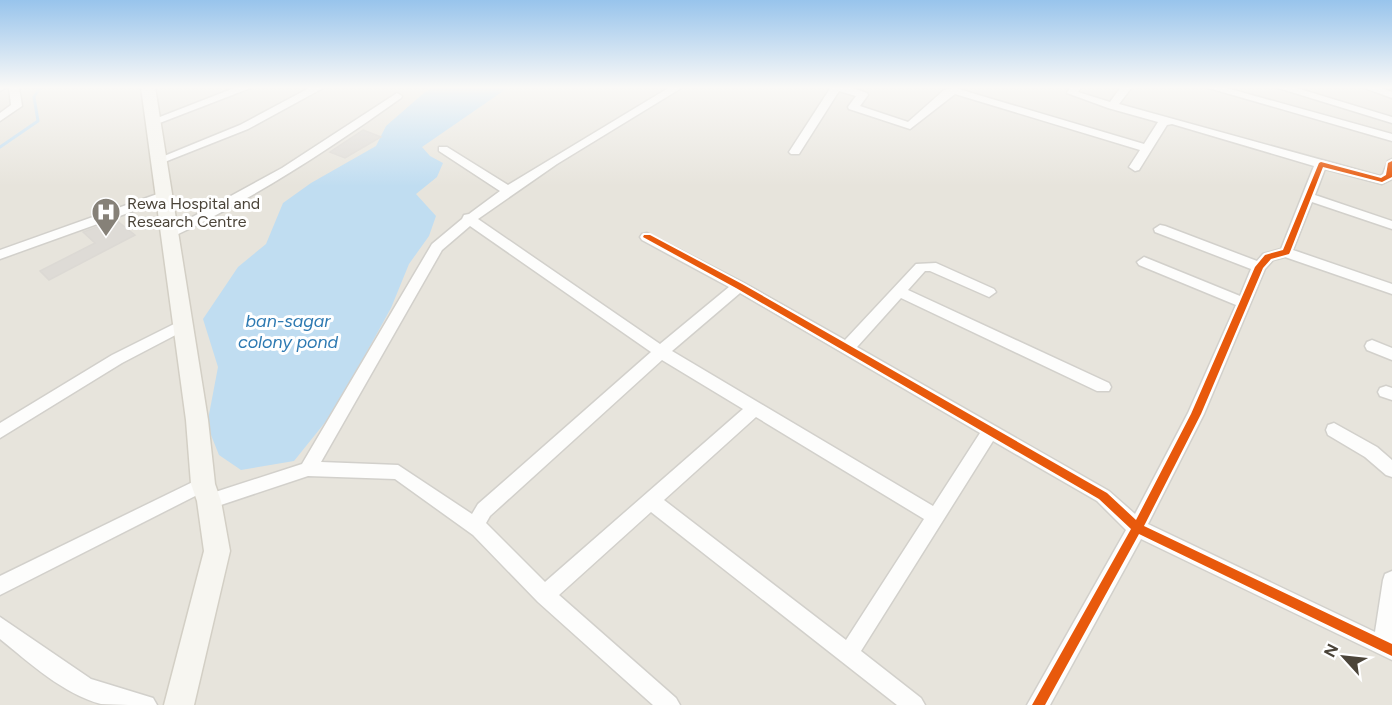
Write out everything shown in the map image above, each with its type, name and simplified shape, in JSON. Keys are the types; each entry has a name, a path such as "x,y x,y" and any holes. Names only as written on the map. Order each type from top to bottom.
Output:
{"main road":[{"path":"153,122 206,492 217,551 178,705"}],"street":[{"path":"153,122 159,120"},
{"path":"158,161 257,120"},
{"path":"169,233 213,214 272,179 361,120"},
{"path":"308,469 437,247 468,218 623,120"},
{"path":"795,152 815,120"},
{"path":"892,120 910,126 917,120"},
{"path":"1052,120 1147,148"},
{"path":"1164,120 1188,124 1382,180 1386,179 1391,168"},
{"path":"1327,120 1392,138"},
{"path":"1135,167 1163,123 1168,121"},
{"path":"443,149 509,191"},
{"path":"1286,252 1321,164"},
{"path":"0,255 164,196"},
{"path":"1308,196 1392,225"},
{"path":"468,218 661,352 936,517"},
{"path":"1160,230 1259,267"},
{"path":"647,237 739,286 1103,496 1137,528 1387,648 1392,580"},
{"path":"1038,705 1137,528 1196,414 1259,267 1268,257 1286,252 1392,289"},
{"path":"1143,262 1244,303"},
{"path":"847,348 921,267 931,266 989,292"},
{"path":"479,529 477,523 484,510 661,352 739,286"},
{"path":"899,291 1103,387"},
{"path":"0,431 117,358 182,325"},
{"path":"1372,346 1392,354"},
{"path":"545,596 755,408"},
{"path":"1334,430 1371,452 1392,470"},
{"path":"848,654 990,431"},
{"path":"0,586 206,492 308,469 398,472 479,529 545,596 658,701"},
{"path":"651,501 914,705"},
{"path":"0,627 61,676 94,693 146,705"}],"shaded area":[{"path":"0,120 1392,120 1392,705 0,705"}],"water":[{"name":"ban-sagar colony pond","path":"393,120 461,120 422,147 430,156 443,163 437,177 416,194 436,216 429,236 409,264 391,308 327,420 294,461 241,470 219,455 207,425 218,367 203,319 238,267 266,244 283,203 311,183 376,146 386,126"}],"building":[{"path":"363,130 381,137 345,158 330,152"},
{"path":"116,220 135,235 49,280 40,271 95,243 83,232"}],"waterway":[{"path":"0,147 38,120"}],"cycle path":[{"path":"1392,163 1389,176 1382,180 1321,164 1286,252 1268,257 1259,267 1196,414 1137,528 1392,650"},
{"path":"647,237 739,286 1103,496 1137,528 1038,705"}],"place":[{"name":"Rewa Hospital and Research Centre","path":"106,238"}]}
